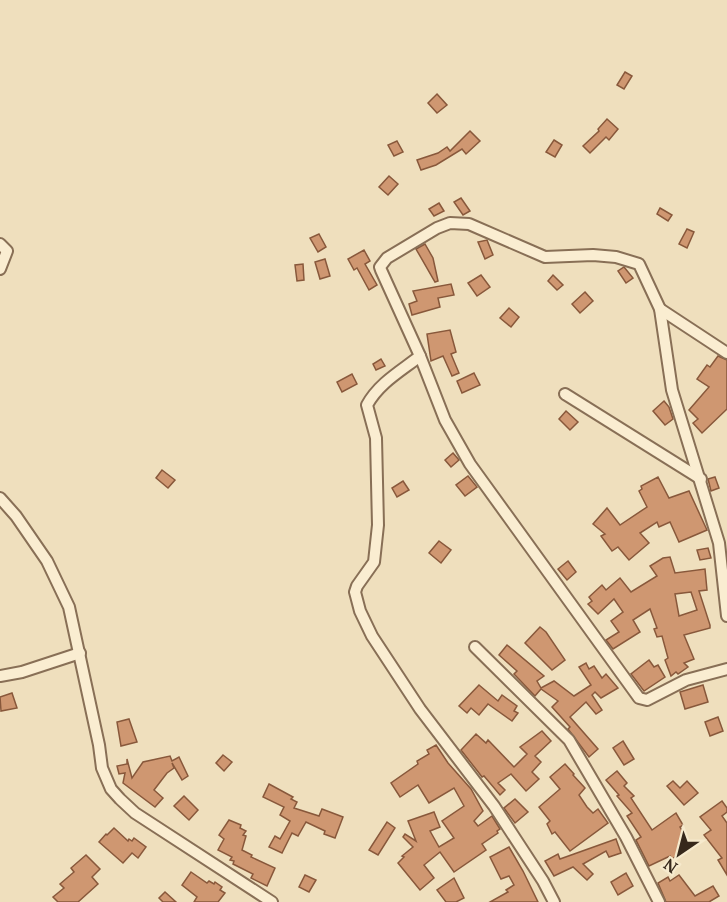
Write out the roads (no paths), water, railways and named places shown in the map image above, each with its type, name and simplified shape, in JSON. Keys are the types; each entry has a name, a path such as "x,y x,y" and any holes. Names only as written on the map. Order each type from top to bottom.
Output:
{"street":[{"path":"727,616 719,543 672,390 660,309 639,264 616,257 593,255 545,257 468,224 450,223 437,228 387,258 380,267 420,356 445,420 470,464 639,698 647,700 686,680 727,669"},
{"path":"0,244 7,251 0,269"},
{"path":"660,309 727,353"},
{"path":"420,356 382,385 367,405 376,438 378,525 374,562 357,586 356,599 372,636 420,709 494,806 543,881 554,902"},
{"path":"565,394 701,479"},
{"path":"0,498 16,516 47,561 69,607 81,653 102,768 111,789 135,813 272,902"},
{"path":"475,647 569,740 626,837 660,902"},
{"path":"0,676 22,672 81,653"}]}
